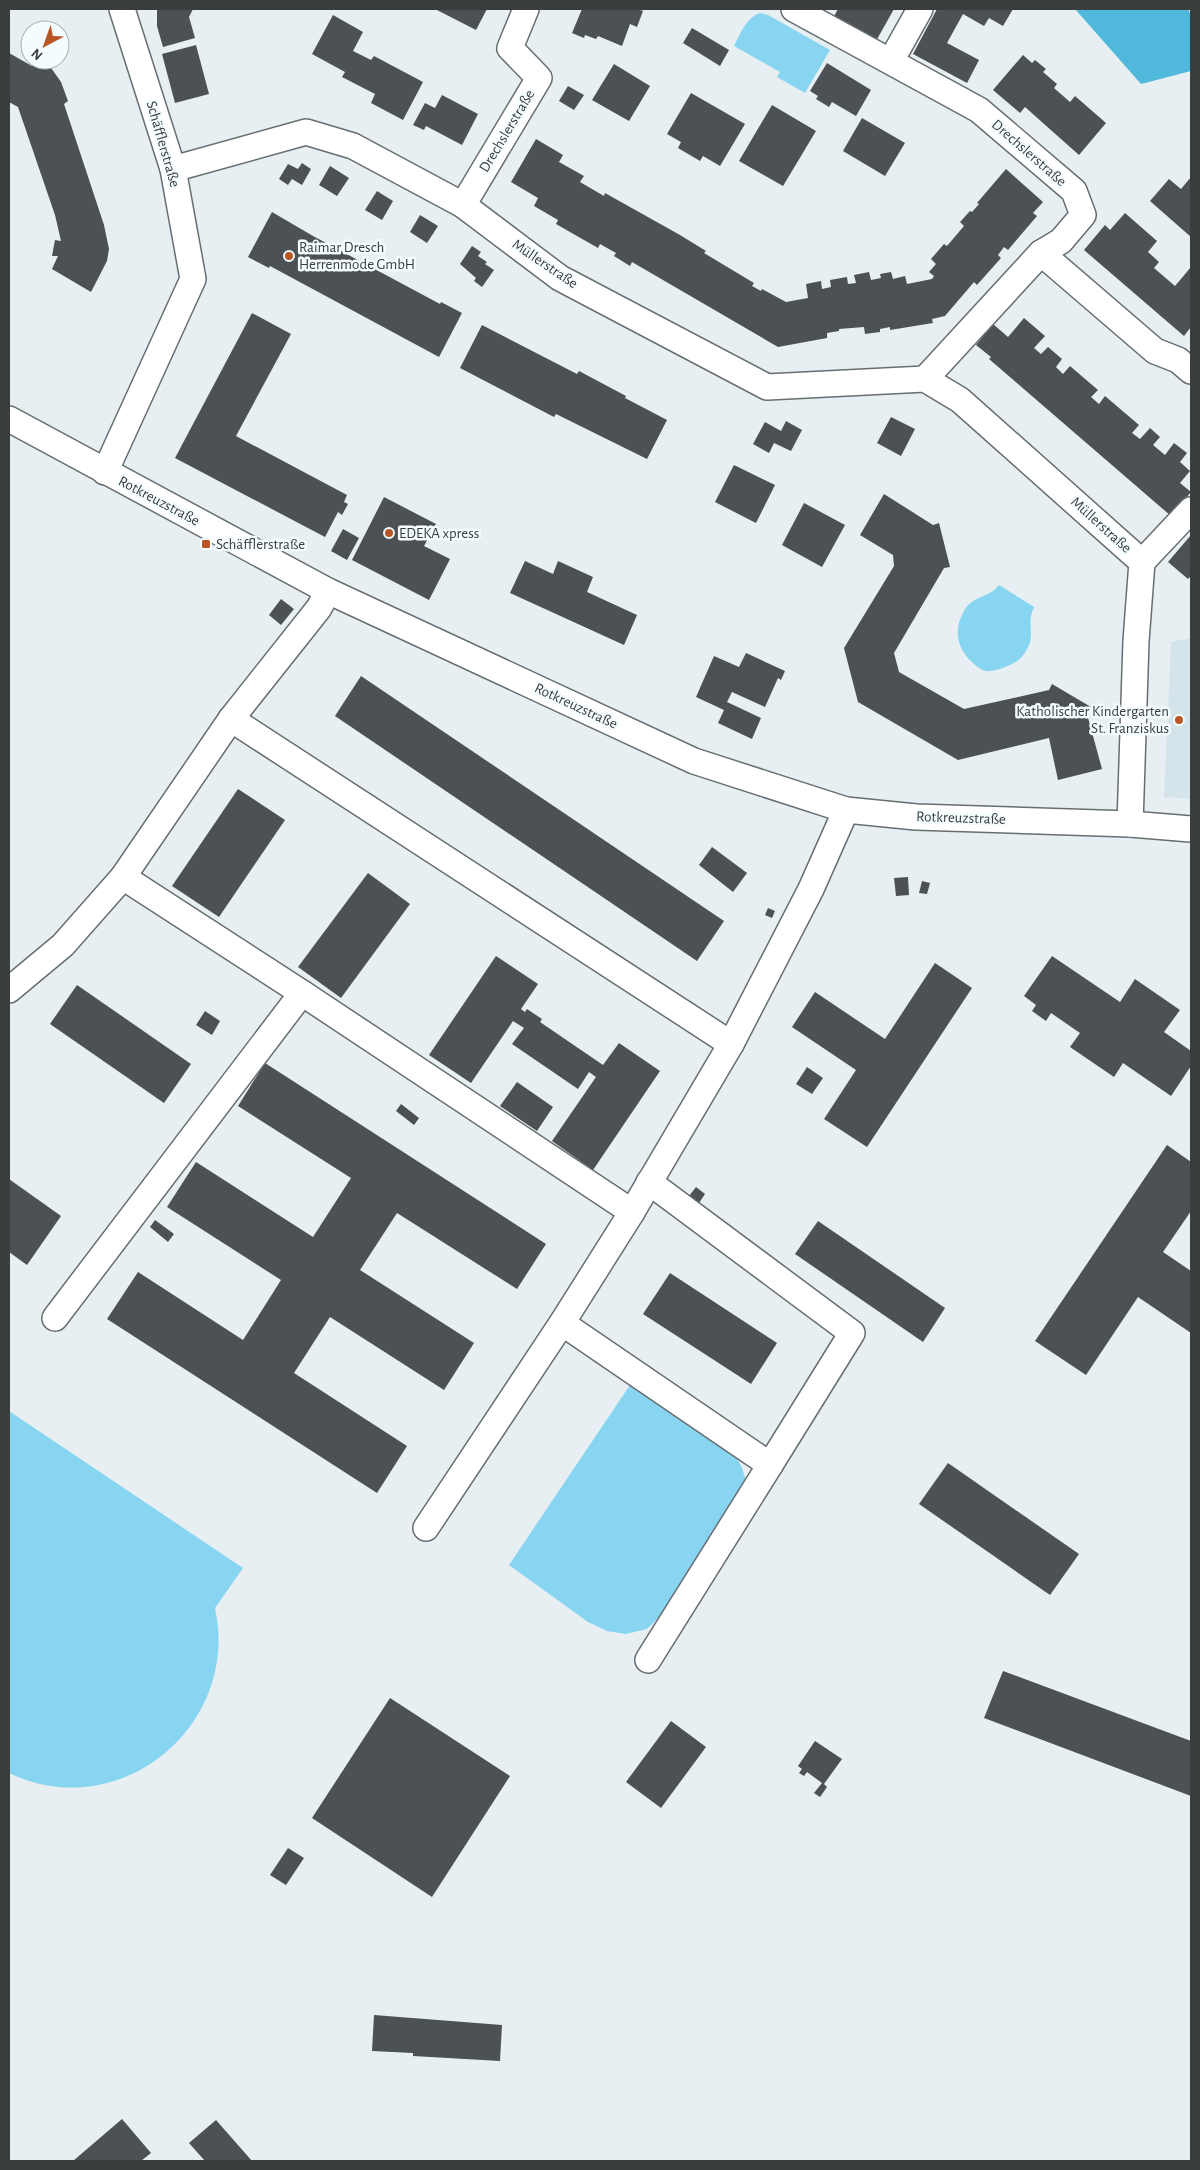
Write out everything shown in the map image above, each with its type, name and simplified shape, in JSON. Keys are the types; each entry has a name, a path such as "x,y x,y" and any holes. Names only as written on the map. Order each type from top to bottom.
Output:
{"street":[{"name":"Schäfflerstraße","path":"104,472 193,279 173,169 122,9"},
{"name":"Drechslerstraße","path":"463,205 539,78 510,48 526,9"},
{"name":"Drechslerstraße","path":"794,9 979,110 1074,191 1083,215 1061,241 1041,253"},
{"path":"891,61 920,9"},
{"name":"Müllerstraße","path":"173,169 306,132 352,146 463,205 560,278 767,387 925,380 960,400 1142,562 1136,641 1130,824"},
{"path":"925,380 1041,253 1155,351 1187,358"},
{"name":"Rotkreuzstraße","path":"9,419 104,472 328,591 694,761 846,810 916,817 1130,824 1191,828"},
{"path":"1142,562 1191,510"},
{"path":"9,990 64,945 123,877 231,719 319,608 328,591"},
{"path":"231,719 731,1044"},
{"path":"426,1528 562,1323 632,1212 731,1044 810,889 846,810"},
{"path":"123,877 302,993 632,1212"},
{"path":"55,1318 302,993"},
{"path":"648,1660 852,1332 649,1182"},
{"path":"562,1323 770,1465"}],"shaded area":[{"path":"1075,9 1188,9 1191,15 1191,71 1141,84"},
{"path":"760,13 768,15 830,50 805,93 777,77 780,72 734,46 747,23"},
{"path":"999,585 1034,607 1031,620 1031,636 1028,647 1020,659 1008,666 986,671 980,669 963,652 958,639 959,625 964,611 972,602 990,593"},
{"name":"Katholischer Kindergarten St. Franziskus","path":"1191,638 1191,799 1164,797 1171,642"},
{"path":"630,1385 734,1453 742,1468 747,1484 665,1611 647,1629 626,1634 607,1631 588,1622 509,1565"},
{"path":"9,1411 243,1568 215,1608 218,1651 209,1691 190,1726 163,1755 129,1775 91,1786 50,1786 9,1773"}],"building":[{"path":"157,9 193,9 189,17 195,38 163,47 157,26"},
{"path":"435,9 487,9 476,30"},
{"path":"582,9 637,9 643,11 637,27 630,24 622,46 598,36 596,39 585,35 584,38 572,33"},
{"path":"838,9 894,9 876,41 833,18"},
{"path":"937,9 1013,9 1003,26 989,18 984,26 963,14 947,43 979,60 967,83 913,54"},
{"path":"333,15 363,32 353,51 371,60 374,56 423,82 403,120 371,103 375,94 342,77 345,72 312,54"},
{"path":"692,28 729,50 720,66 683,43"},
{"path":"196,45 209,94 175,103 162,54"},
{"path":"9,53 20,59 20,70 53,70 61,82 68,101 64,104 104,225 109,249 107,261 91,292 52,269 58,256 52,256 55,240 61,241 55,215 18,107 9,102"},
{"path":"1023,55 1032,63 1035,60 1046,69 1043,72 1057,84 1054,88 1070,102 1075,96 1106,123 1079,155 1025,107 1020,113 993,90"},
{"path":"827,63 871,90 856,116 832,102 829,107 816,99 818,96 810,91"},
{"path":"614,64 650,86 629,121 592,100"},
{"path":"568,86 584,95 574,110 559,101"},
{"path":"691,93 745,124 720,166 703,156 700,161 678,148 681,142 667,134"},
{"path":"442,95 478,114 462,145 426,126 424,130 413,125 425,103 435,108"},
{"path":"772,105 816,131 783,186 739,161"},
{"path":"862,118 905,143 885,176 843,151"},
{"path":"536,139 563,155 559,162 584,176 580,182 604,196 605,193 680,235 706,251 704,253 754,283 752,286 761,291 762,289 786,302 808,298 806,284 821,281 822,289 831,287 830,280 847,277 848,284 856,283 854,275 869,272 871,280 881,278 880,274 891,272 893,279 905,276 907,284 932,279 934,276 929,272 936,264 931,259 944,244 947,246 964,226 960,222 979,204 977,203 1006,169 1043,202 1033,213 1037,216 1008,250 1004,247 998,255 1001,258 977,285 974,282 945,316 932,319 933,323 890,330 890,327 880,329 880,332 865,334 864,327 839,329 839,331 827,333 827,338 778,347 632,262 630,266 614,256 616,253 600,244 598,248 556,224 558,220 534,206 538,198 511,182"},
{"path":"302,163 311,169 302,185 292,179 288,185 279,179 288,164 298,169"},
{"path":"330,166 349,178 337,196 319,185"},
{"path":"1191,177 1191,237 1150,201 1169,179 1181,189"},
{"path":"377,191 393,201 382,220 365,210"},
{"path":"272,212 440,304 441,302 462,313 439,357 270,266 269,268 248,257"},
{"path":"1125,213 1157,241 1148,252 1159,262 1154,268 1175,286 1191,267 1191,327 1184,336 1084,250 1105,225 1110,230"},
{"path":"420,215 438,226 427,243 410,232"},
{"path":"472,246 481,252 478,256 487,262 485,264 494,270 482,287 474,281 476,278 460,264"},
{"path":"252,313 291,334 236,436 347,495 344,502 348,504 342,515 338,512 325,537 175,458"},
{"path":"1024,318 1045,336 1034,348 1041,354 1048,347 1062,359 1056,367 1063,374 1070,366 1098,390 1091,397 1099,404 1105,396 1139,425 1132,433 1140,439 1150,428 1160,437 1153,445 1165,455 1174,443 1187,453 1180,462 1190,471 1180,483 1191,492 1171,516 989,359 991,357 976,345 993,324 1008,337"},
{"path":"482,325 577,374 579,371 667,420 647,459 556,414 554,417 460,368"},
{"path":"891,417 915,429 901,456 877,443"},
{"path":"786,421 802,430 791,451 774,443 769,453 753,444 765,422 781,431"},
{"path":"734,465 775,485 756,523 715,502"},
{"path":"884,494 933,525 939,523 950,567 944,568 894,653 899,672 964,709 1049,690 1052,684 1091,707 1087,714 1102,769 1058,780 1049,738 958,760 858,702 844,648 894,566 893,555 860,535"},
{"path":"384,497 436,524 424,546 450,559 429,600 352,560"},
{"path":"804,503 845,525 822,567 782,545"},
{"path":"343,529 359,538 347,560 331,551"},
{"path":"1191,535 1191,576 1188,579 1168,562"},
{"path":"525,561 553,574 558,561 593,577 587,592 637,615 624,645 510,593"},
{"path":"281,599 294,609 281,625 269,615"},
{"path":"746,653 785,671 781,680 778,678 765,707 732,692 727,702 761,718 752,739 718,723 724,710 696,697 714,656 739,667"},
{"path":"361,676 724,921 697,961 335,716"},
{"path":"238,789 285,820 219,917 172,886"},
{"path":"712,847 747,873 733,892 699,865"},
{"path":"368,873 410,904 341,998 298,967"},
{"path":"908,877 909,895 896,896 894,878"},
{"path":"922,881 930,883 927,894 919,893"},
{"path":"768,908 775,911 772,918 765,915"},
{"path":"496,956 538,984 521,1009 525,1012 527,1009 542,1019 540,1022 603,1065 619,1043 660,1071 593,1170 552,1141 596,1077 589,1072 578,1089 512,1044 524,1028 513,1021 471,1083 429,1055"},
{"path":"1052,956 1120,1002 1135,979 1180,1010 1164,1032 1191,1051 1191,1066 1171,1096 1123,1063 1114,1077 1070,1047 1080,1033 1051,1013 1046,1021 1032,1011 1036,1005 1024,996"},
{"path":"935,963 972,988 867,1147 824,1119 856,1070 792,1027 815,992 885,1039"},
{"path":"77,985 191,1064 164,1103 50,1024"},
{"path":"205,1011 220,1021 212,1035 196,1025"},
{"path":"265,1063 546,1244 517,1289 397,1213 360,1270 474,1343 444,1390 330,1317 294,1373 407,1446 377,1493 107,1319 138,1272 243,1340 281,1280 167,1207 196,1162 313,1237 351,1178 238,1106"},
{"path":"807,1067 823,1078 812,1094 796,1084"},
{"path":"517,1082 553,1107 537,1131 500,1106"},
{"path":"401,1104 419,1118 414,1125 396,1111"},
{"path":"1167,1145 1191,1162 1191,1211 1163,1252 1191,1271 1191,1333 1138,1297 1086,1375 1035,1341"},
{"path":"9,1179 61,1216 27,1265 9,1252"},
{"path":"696,1187 705,1194 699,1203 689,1196"},
{"path":"155,1220 174,1234 168,1242 150,1227"},
{"path":"818,1221 945,1308 923,1342 795,1254"},
{"path":"670,1273 777,1343 751,1384 643,1314"},
{"path":"948,1463 1079,1554 1050,1595 919,1504"},
{"path":"1003,1671 1191,1741 1191,1796 984,1718"},
{"path":"390,1698 510,1776 432,1897 312,1818"},
{"path":"671,1721 706,1747 661,1808 626,1782"},
{"path":"815,1741 842,1759 824,1784 827,1787 820,1797 814,1793 822,1783 807,1772 804,1776 799,1773 802,1769 798,1766"},
{"path":"288,1848 304,1858 286,1885 270,1875"},
{"path":"374,2015 502,2025 500,2061 413,2056 413,2053 372,2051"},
{"path":"122,2119 151,2153 141,2161 73,2161"},
{"path":"216,2120 252,2161 205,2161 189,2143"}],"place":[{"name":"Raimar Dresch Herrenmode GmbH","path":"289,256"},
{"name":"EDEKA xpress","path":"389,533"},
{"name":"Schäfflerstraße","path":"206,544"},
{"name":"Katholischer Kindergarten St. Franziskus","path":"1179,720"}]}
